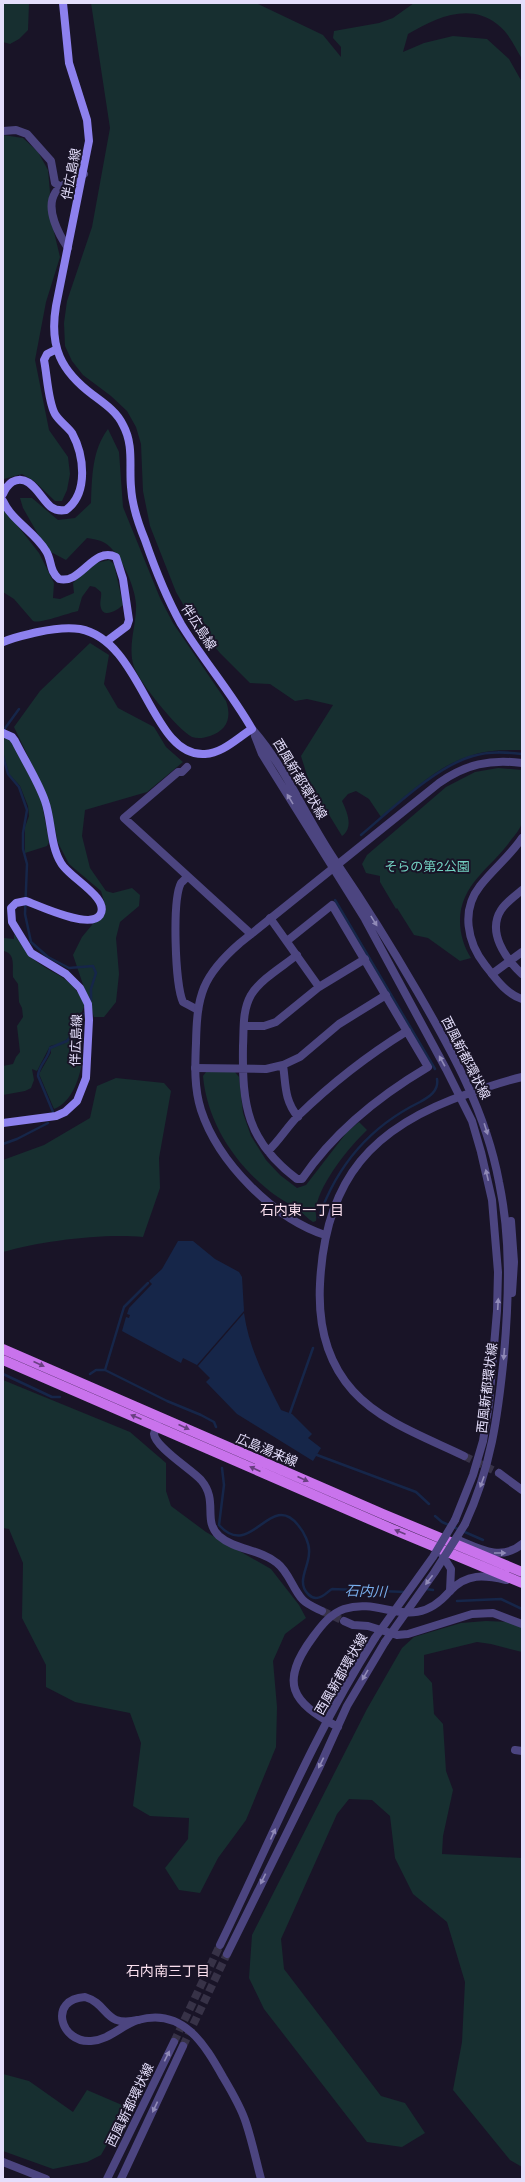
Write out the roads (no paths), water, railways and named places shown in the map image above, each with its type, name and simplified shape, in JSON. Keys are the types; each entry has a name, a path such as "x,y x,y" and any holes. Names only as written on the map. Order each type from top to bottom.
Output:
{"main road":[{"name":"伴広島線","path":"63,3 69,63 89,133 84,174 54,317 54,336 57,349 63,363 74,379 113,411 124,425 130,442 131,488 134,509 165,593 182,625 225,685 252,729"},
{"path":"3,494 8,485 19,480 24,480 31,484 50,507 55,510 66,510 70,507 80,488 82,472 80,452 69,429 55,415 44,360 47,354 57,349"},
{"path":"3,501 45,548 52,571 59,579 71,578 98,558 108,556 116,557 123,579 129,620 127,626 107,642"},
{"path":"3,642 42,631 69,628 93,633 107,642 127,665 172,740 181,747 197,754 210,754 223,749 252,729"},
{"name":"伴広島線","path":"3,733 12,737 45,801 56,855 61,865 97,897 101,902 102,910 98,918 88,922 25,902 16,903 10,912 10,919 34,955 70,977 80,988 88,1004 89,1014 86,1072 80,1096 65,1112 50,1118 3,1123"},
{"name":"広島湯来線","path":"3,1349 436,1548 522,1583"},
{"name":"広島湯来線","path":"3,1360 158,1421 522,1572"}],"street":[{"path":"3,131 16,130 27,134 51,161 55,183 61,187"},
{"path":"68,248 60,237 51,209 52,199 61,187 84,174"},
{"name":"西風新都環状線","path":"227,1954 347,1706 385,1642 438,1567 465,1524 484,1476 493,1440 507,1320 508,1245 500,1182 487,1132 447,1043 408,975 262,754 252,729"},
{"path":"325,1235 313,1231 273,1206 239,1175 204,1118 198,1100 195,1068 198,1010 202,991 213,970 225,956 270,918 439,783 456,772 484,762 522,763"},
{"path":"187,766 182,772 178,772 124,818 251,934"},
{"path":"522,838 511,853 479,887 469,910 469,932 473,946 492,974 506,990 522,999"},
{"name":"西風新都環状線","path":"220,1945 265,1852 306,1759 327,1721 375,1638 433,1557 455,1520 474,1476 484,1435 492,1373 498,1285 489,1185 472,1120 335,866"},
{"path":"187,876 181,884 176,922 178,979 183,1002 198,1010"},
{"path":"522,890 502,909 497,923 498,942 522,974"},
{"path":"287,942 332,905 428,1067 376,1102 332,1141 302,1179 297,1179 284,1170 268,1151 256,1133 246,1108 243,1090 244,1026 246,1009 255,991 297,955"},
{"path":"270,918 319,987"},
{"path":"492,974 522,952"},
{"path":"244,1026 264,1026 276,1022 319,987 365,959"},
{"path":"195,1068 266,1069 283,1065 300,1057 339,1024 386,995"},
{"path":"268,1151 298,1117 354,1065 408,1031"},
{"path":"283,1065 286,1095 290,1107 298,1117"},
{"path":"464,1456 378,1412 353,1391 338,1370 326,1345 320,1310 320,1267 325,1235 341,1191 356,1166 372,1148 408,1119 460,1096 522,1077"},
{"path":"158,1421 154,1436 157,1442 187,1466 205,1485 211,1496 210,1519 216,1532 225,1540 260,1553 276,1562 283,1568 304,1601 322,1611"},
{"path":"499,1473 522,1490"},
{"path":"409,1525 442,1534 494,1553 511,1552 522,1544"},
{"path":"436,1548 451,1569 450,1591"},
{"path":"338,1727 327,1721 301,1701 294,1682 297,1661 324,1623 337,1612 348,1608 368,1608 399,1612 420,1611 438,1603 458,1582 482,1576 522,1583"},
{"path":"344,1620 353,1625 368,1626 397,1635 408,1634 457,1617 478,1614 493,1613 522,1624"},
{"path":"138,2020 105,2038 90,2041 71,2035 64,2025 62,2012 68,2002 74,1998 84,1997 93,2001 109,2016 118,2021 152,2018 171,2020 189,2029 203,2042 241,2109 261,2179"},
{"name":"西風新都環状線","path":"107,2179 174,2042"},
{"name":"西風新都環状線","path":"121,2179 183,2046"},
{"path":"3,2162 46,2179"}],"water":[{"path":"178,1241 193,1241 215,1259 239,1272 242,1277 244,1311 197,1365 183,1358 181,1363 122,1331 126,1317 129,1318 130,1315 127,1314 129,1308 152,1284 149,1281 162,1269"},
{"path":"244,1313 246,1326 254,1351 281,1410 292,1414 312,1434 308,1438 321,1448 313,1461 237,1414 206,1382 210,1378 198,1366"}],"waterway":[{"path":"3,731 19,709"},
{"path":"361,835 414,790 444,769 459,761 485,753 503,752 522,754"},
{"path":"3,756 8,774 19,787 27,810 23,833 23,849 27,864 25,914 31,942 48,957 69,968 93,966 96,973 91,989 91,1000"},
{"path":"335,900 435,1069"},
{"path":"53,1112 38,1076 38,1072 48,1055 50,1048 67,1041 79,1025 83,1014"},
{"path":"319,1217 335,1180 358,1149 371,1135 386,1123 430,1096 435,1090 437,1079"},
{"path":"3,1144 17,1139 48,1123"},
{"path":"105,1370 124,1307 148,1283"},
{"path":"290,1413 313,1348"},
{"name":"石内川","path":"90,1374 96,1370 105,1370 167,1401 201,1415 214,1422 216,1427"},
{"name":"石内川","path":"3,1374 52,1397 60,1397"},
{"path":"317,1455 416,1492 429,1504"},
{"name":"石内川","path":"222,1468 224,1485 219,1525 230,1534 241,1535 251,1532 269,1519 278,1515 288,1516 298,1525 308,1542 308,1558 303,1579 303,1584 308,1594 318,1598 325,1595 332,1589 405,1592"},
{"path":"435,1516 442,1522 483,1540"},
{"name":"石内川","path":"426,1589 433,1590"},
{"name":"石内川","path":"457,1601 501,1599 522,1609"}],"tunnel":[{"path":"464,1456 499,1473"},
{"path":"322,1611 344,1621"},
{"path":"174,2042 220,1945"},
{"path":"183,2046 227,1954"}],"district":[{"name":"石内東一丁目","path":"302,1210"},
{"name":"石内南三丁目","path":"168,1971"}],"park label":[{"name":"そらの第2公園","path":"427,866"}]}
